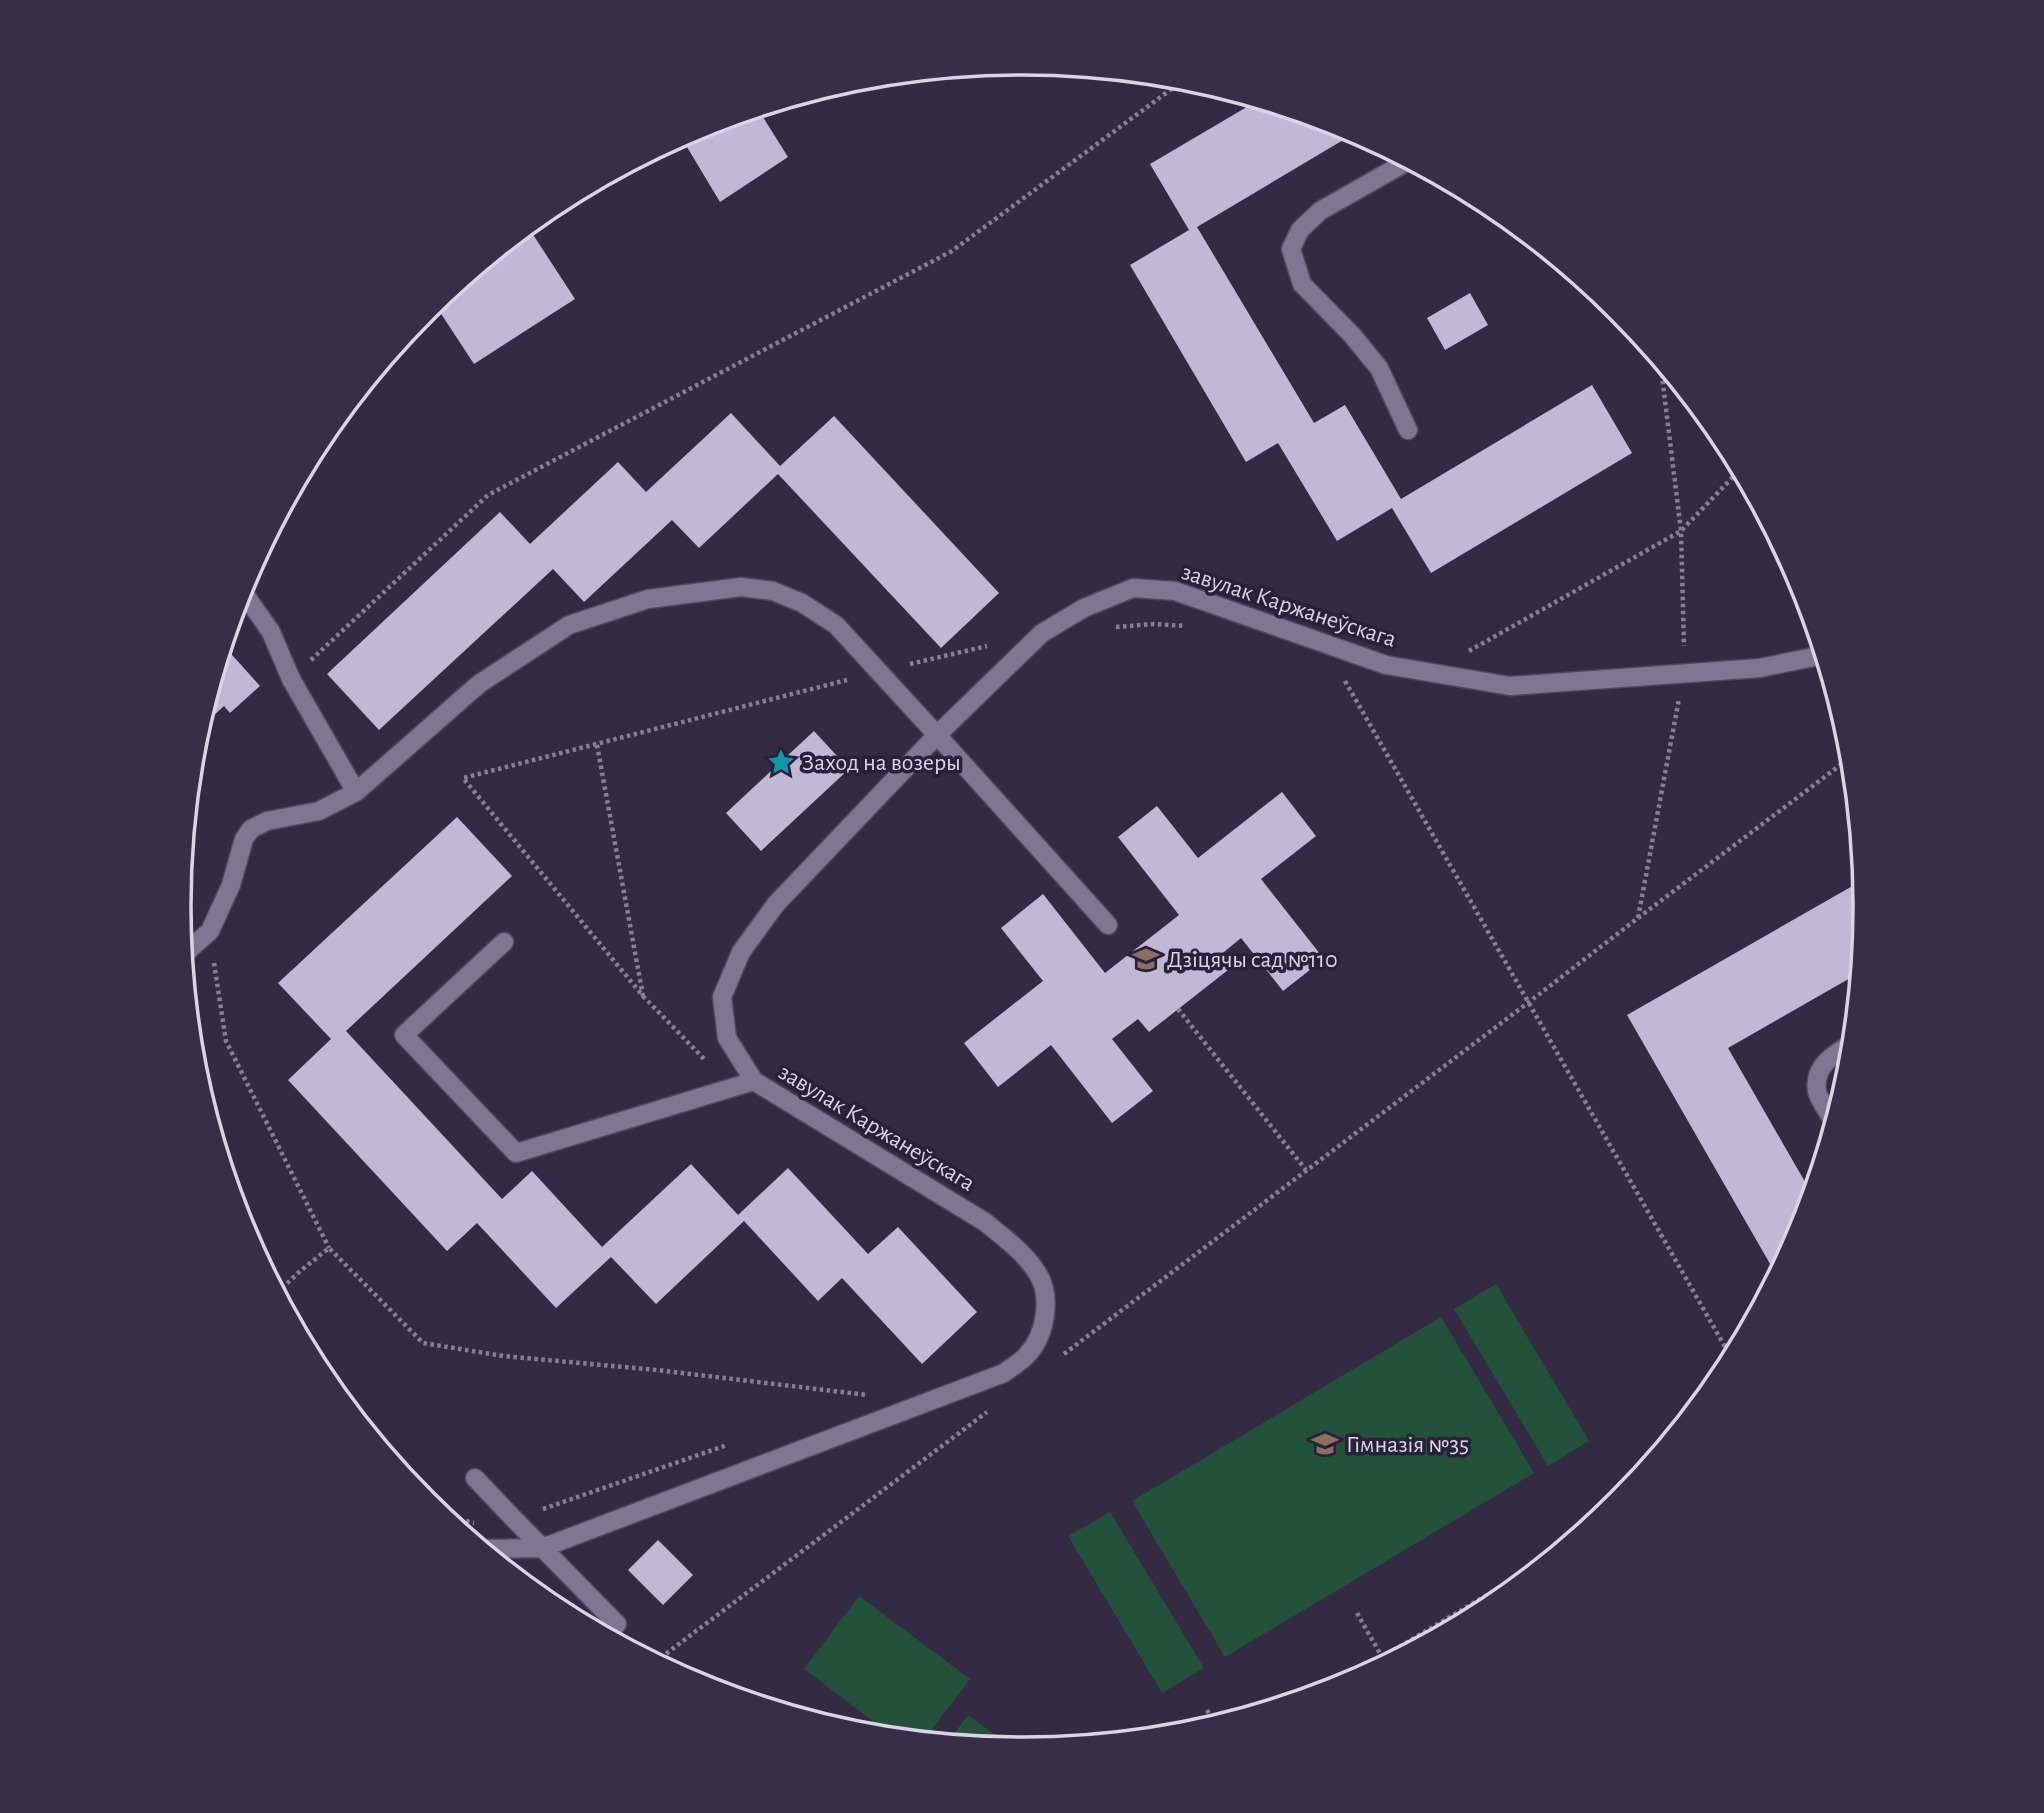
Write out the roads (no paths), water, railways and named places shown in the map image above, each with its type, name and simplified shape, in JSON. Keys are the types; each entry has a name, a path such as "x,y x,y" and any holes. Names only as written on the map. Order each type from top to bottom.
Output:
{"street":[{"path":"1399,166 1320,211 1300,230 1291,248 1302,284 1352,335 1379,368 1408,430"},
{"path":"192,947 209,931 231,885 244,839 251,829 267,821 318,811 356,792 479,684 569,625 648,599 741,587 773,591 802,603 836,625 1108,925"},
{"name":"завулак Каржанеўскага","path":"495,1549 542,1548 1004,1373 1027,1356 1042,1331 1047,1303 1038,1272 1015,1247 985,1222 754,1081 727,1038 722,997 741,952 776,904 937,735 1042,633 1084,608 1133,588 1175,591 1386,665 1510,686 1760,668 1814,657"},
{"path":"249,601 271,632 291,679 356,792"},
{"path":"504,942 404,1035 516,1153 754,1081"},
{"path":"1828,1111 1817,1093 1818,1072 1832,1055 1840,1051"},
{"path":"475,1478 617,1624"}],"place":[{"name":"Заход на возеры","path":"781,762"},
{"name":"Дзіцячы сад №110","path":"1146,959"},
{"name":"Гімназія №35","path":"1325,1444"}]}
